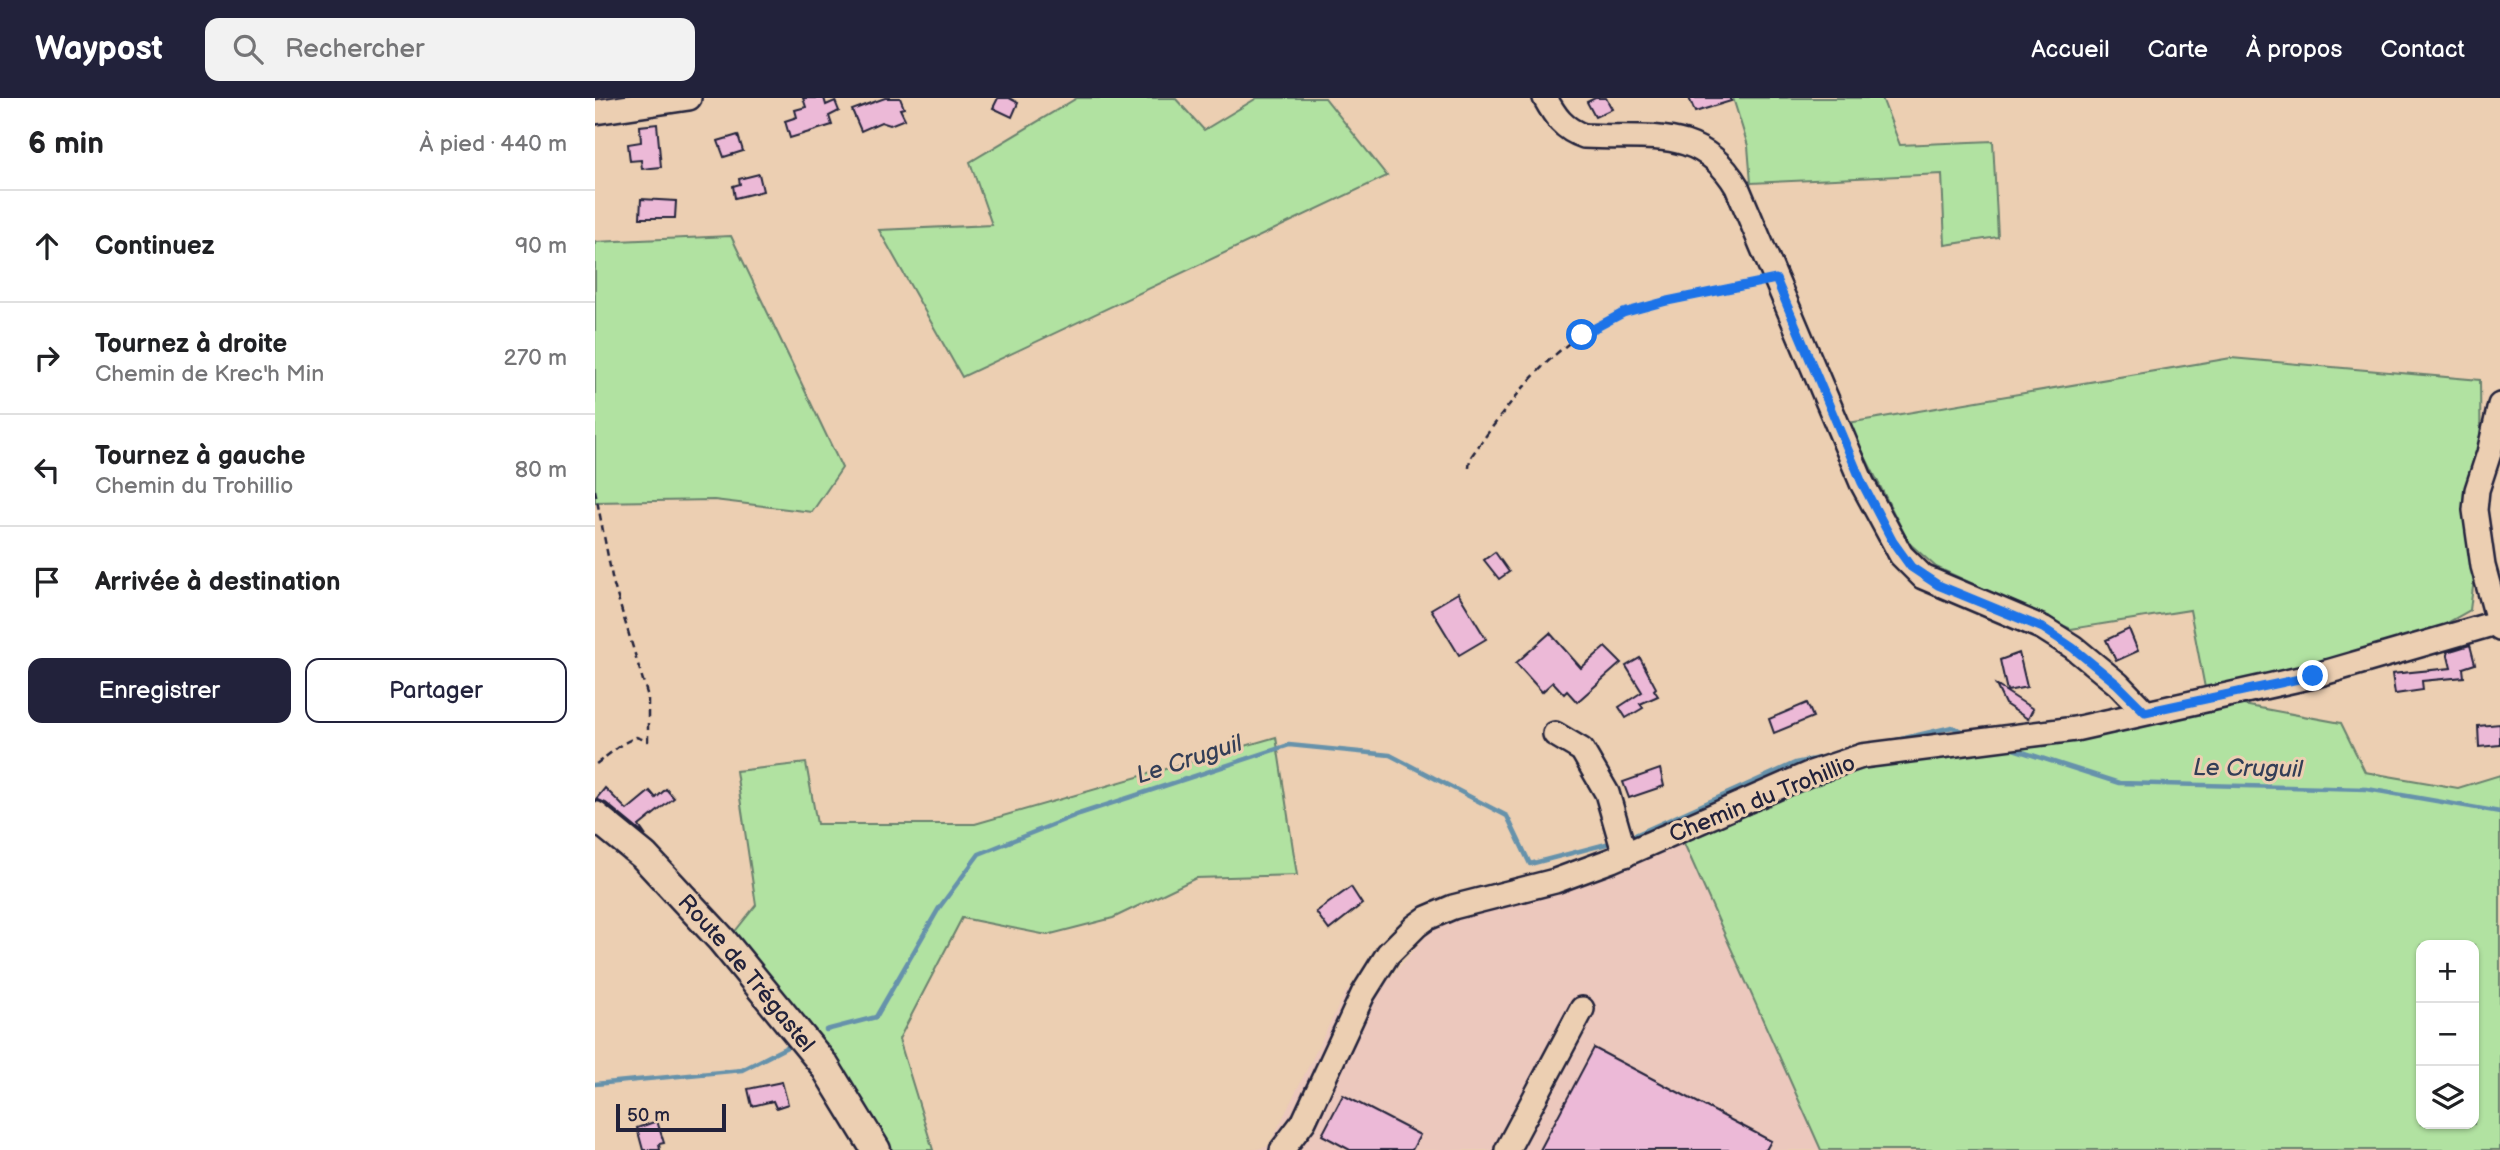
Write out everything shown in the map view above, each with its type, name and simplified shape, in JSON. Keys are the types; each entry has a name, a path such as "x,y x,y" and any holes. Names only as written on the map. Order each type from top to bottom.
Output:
{"main road":[{"name":"Route de Trégastel","path":"595,816 644,856 746,969 824,1065 876,1150"}],"street":[{"path":"595,112 689,98"},
{"path":"1545,98 1557,119 1573,133 1584,136 1672,139 1692,145 1719,161 1737,187 1862,483 1893,542 1911,567 1938,585 2043,628 2088,660 2145,712"},
{"path":"2499,625 2483,566 2475,510 2477,490 2500,405"},
{"name":"Chemin du Trohillio","path":"1282,1150 1304,1121 1363,994 1388,954 1416,926 1453,906 1555,881 1625,855 1811,773 1862,756 2075,729 2313,676 2499,625"},
{"path":"1555,734 1582,750 1607,793 1625,855"},
{"path":"1507,1150 1582,1009"}],"path":[{"path":"1469,468 1470,458 1514,396 1540,368 1582,335 1623,313 1667,301 1776,279"},
{"path":"595,490 613,582 648,697 648,741 636,737 622,744 595,765"}],"shaded area":[{"path":"1683,841 1815,1136 2034,1150 1253,1150 1269,1146 1347,989 1367,1005 1435,925 1595,878"}],"green space":[{"path":"1077,98 1175,98 1204,130 1257,98 1325,98 1387,176 962,377 879,230 992,225 970,162"},
{"path":"1733,98 1882,98 1900,145 1993,141 1998,237 1945,245 1942,174 1751,183 1748,146"},
{"path":"731,236 842,468 812,512 714,500 595,502 595,242"},
{"path":"2231,358 2480,380 2478,524 2470,610 2431,632 2364,653 2205,688 2190,610 2071,629 1936,567 1909,543 1848,423"},
{"path":"2238,704 2341,723 2365,772 2458,788 2500,775 2500,1150 1821,1150 1683,841 1841,770 2056,744"},
{"path":"1276,737 1297,875 1196,878 1113,918 1047,935 962,918 899,1039 933,1150 890,1150 733,934 756,905 736,771 806,763 817,824 975,824"}],"building":[{"path":"803,98 824,98 826,105 835,101 839,111 829,116 832,125 790,138 785,121 797,117 795,110 806,107"},
{"path":"885,98 900,98 904,108 900,109 905,119 890,125 881,122 861,131 852,110"},
{"path":"998,98 1009,98 1018,103 1012,117 993,108"},
{"path":"1595,98 1606,98 1612,109 1595,117 1587,102"},
{"path":"1689,98 1731,98 1731,101 1695,112"},
{"path":"657,124 661,167 642,169 641,160 630,161 628,144 641,142 640,126"},
{"path":"738,135 743,151 724,157 718,141"},
{"path":"759,174 763,191 735,198 733,186 740,184 739,179"},
{"path":"641,199 676,201 675,218 640,218"},
{"path":"1495,552 1509,572 1499,579 1484,560"},
{"path":"1458,593 1486,639 1459,655 1431,609"},
{"path":"2129,629 2138,651 2116,661 2106,640"},
{"path":"1550,633 1581,668 1605,647 1621,663 1577,702 1567,691 1564,694 1553,682 1542,692 1516,663"},
{"path":"2470,645 2475,664 2463,668 2464,677 2422,681 2423,690 2395,694 2392,674 2451,668 2447,652"},
{"path":"2019,653 2027,687 2007,691 2000,660"},
{"path":"1640,658 1658,696 1640,704 1643,708 1626,718 1619,707 1642,692 1626,666"},
{"path":"1996,685 2033,709 2028,719 2005,704"},
{"path":"1807,703 1813,717 1774,733 1769,719"},
{"path":"2500,724 2500,745 2479,747 2478,726"},
{"path":"1660,769 1664,786 1629,798 1623,782"},
{"path":"605,788 627,810 650,791 656,798 666,789 674,798 639,826 646,836 606,803 596,799"},
{"path":"1351,887 1362,904 1329,930 1316,912"},
{"path":"1594,1048 1771,1141 1766,1150 1540,1150"},
{"path":"782,1082 788,1104 776,1108 773,1101 752,1106 748,1089"},
{"path":"1343,1095 1420,1135 1412,1150 1350,1150 1322,1135"},
{"path":"657,1121 664,1143 659,1144 660,1150 643,1150 637,1128"}],"waterway":[{"name":"Le Cruguil","path":"1892,741 1952,727 1969,733"},
{"name":"Le Cruguil","path":"826,1030 876,1017 939,908 979,854 1079,814 1289,745 1390,755 1507,816 1530,864 1614,842"},
{"name":"Le Cruguil","path":"2007,747 2119,783 2367,789 2500,812"},
{"name":"Le Cruguil","path":"1633,836 1795,763 1829,756"},
{"name":"Le Cruguil","path":"595,1084 742,1070 791,1045"}],"route":[{"path":"1582,335 1623,313 1667,301 1747,287 1776,279 1862,483 1901,555 1923,577 2043,628 2073,648 2117,684 2145,712 2313,676"}]}
